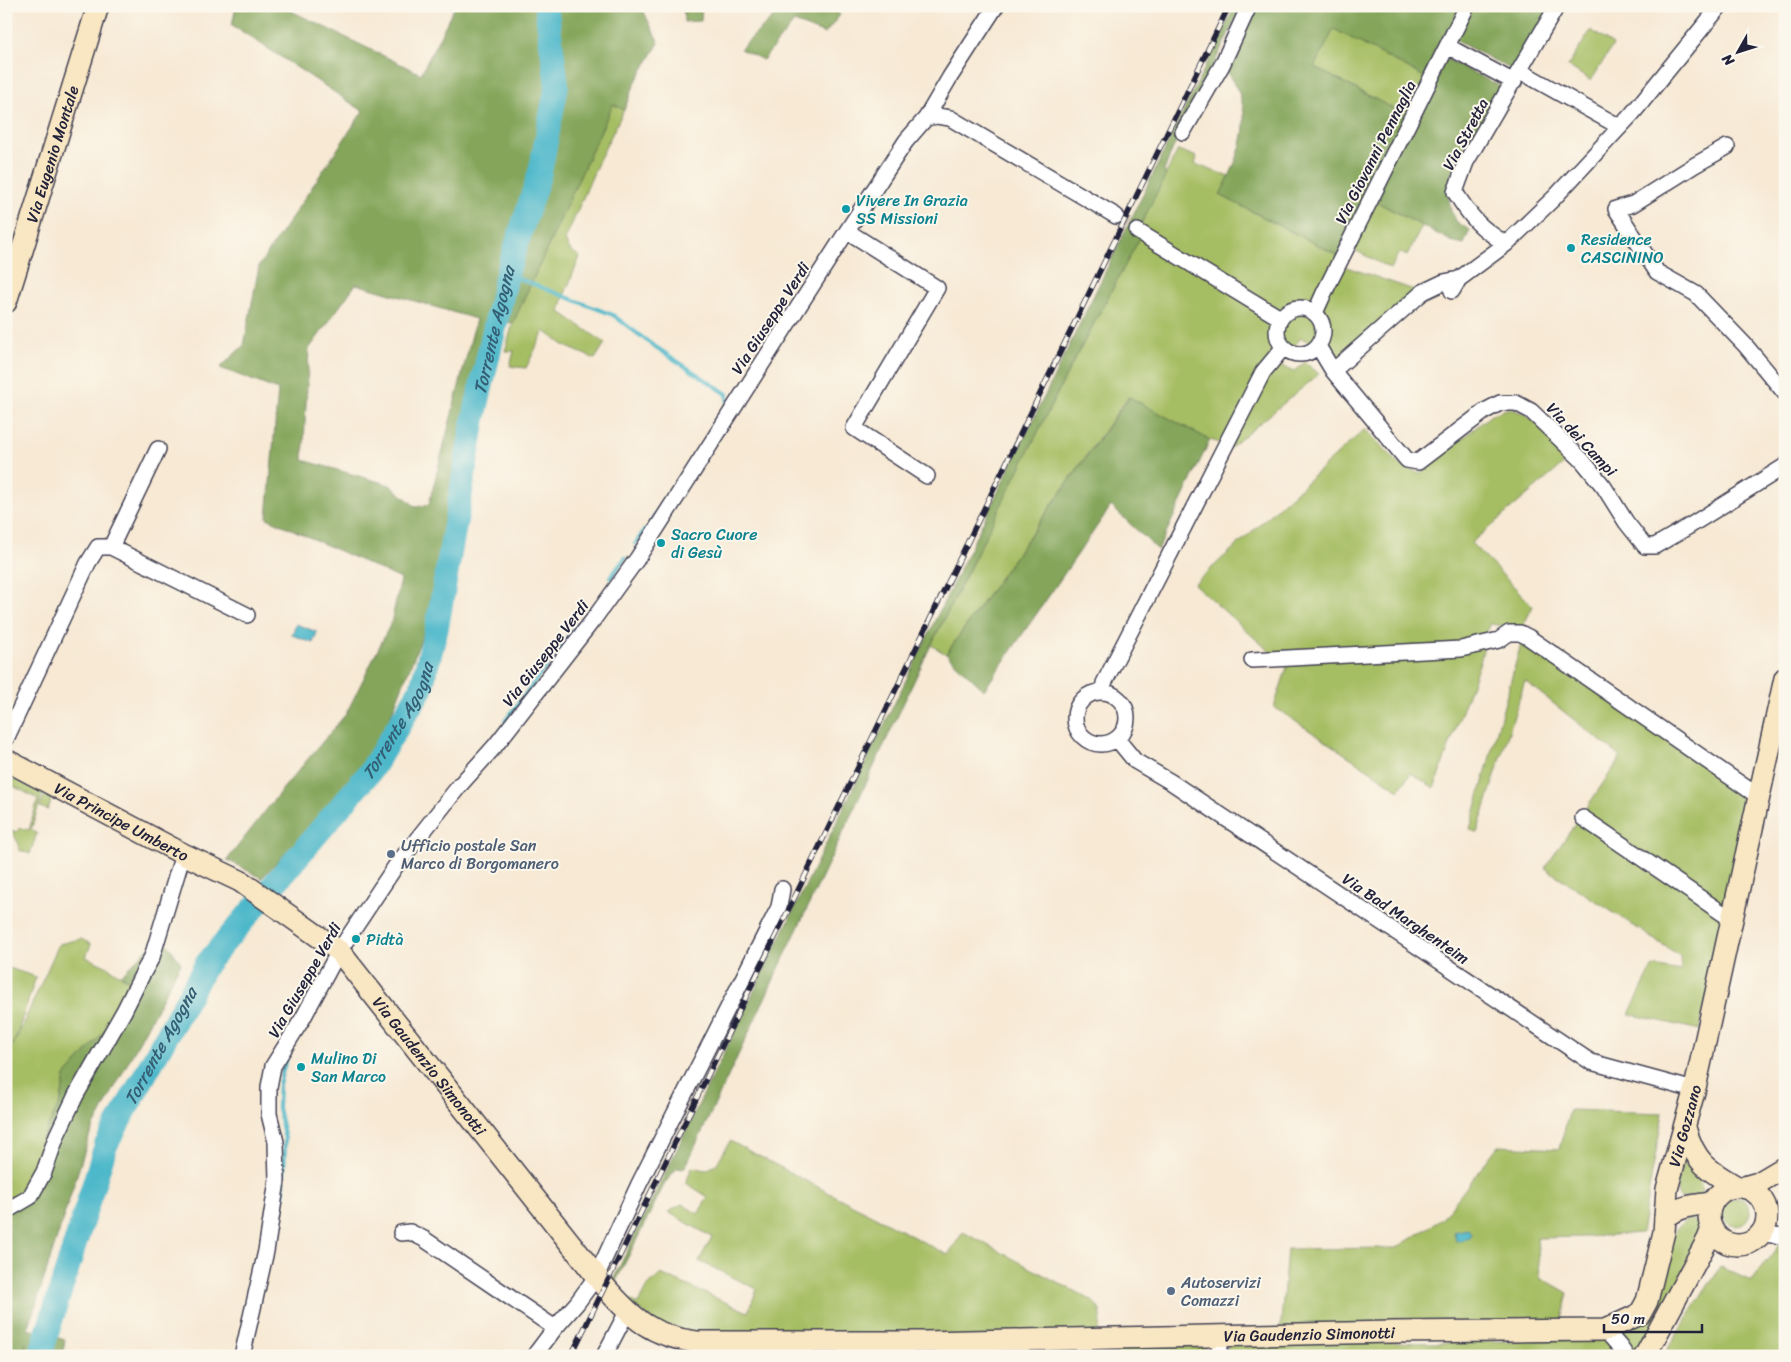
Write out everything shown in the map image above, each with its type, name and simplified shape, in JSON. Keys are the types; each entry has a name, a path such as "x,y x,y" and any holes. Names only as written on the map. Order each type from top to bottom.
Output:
{"street":[{"name":"Via Eugenio Montale","path":"6,302 98,6"},
{"name":"Via Giuseppe Verdi","path":"242,1356 266,1252 277,1181 276,1142 269,1114 269,1087 273,1066 339,951 395,867 460,785 495,746 593,620 637,559 906,140 926,118 996,6"},
{"path":"1183,132 1222,65 1249,6"},
{"name":"Via Giovanni Pennaglia","path":"1315,313 1467,6"},
{"name":"Via Stretta","path":"1506,244 1483,230 1467,212 1456,192 1466,162 1556,6"},
{"path":"1333,371 1423,292 1444,282 1456,285 1506,244 1554,198 1620,127 1720,6"},
{"path":"1447,46 1517,76 1620,127"},
{"path":"926,118 937,116 950,118 1116,216"},
{"path":"1727,147 1633,204 1616,209 1657,272 1696,294 1745,345 1785,393"},
{"path":"847,231 937,288 854,428 927,476"},
{"path":"1140,232 1280,318"},
{"path":"1301,308 1315,313 1320,319 1324,333 1318,346 1305,354 1297,355 1283,348 1278,341 1276,333 1280,318 1286,312 1301,308"},
{"name":"Via dei Campi","path":"1318,346 1333,371 1407,460 1418,462 1492,407 1500,404 1516,403 1531,411 1582,460 1604,487 1626,522 1645,546 1655,546 1692,525 1785,466"},
{"path":"1103,692 1104,684 1263,372 1283,348"},
{"path":"110,547 158,449"},
{"path":"6,739 88,563 98,547 110,547 247,615"},
{"path":"1252,660 1460,649 1499,640 1509,633 1520,633 1536,642 1758,796"},
{"name":"Via Gozzano","path":"1625,1322 1640,1314 1647,1301 1665,1225 1667,1189 1694,1090 1785,678"},
{"path":"1103,692 1112,694 1119,699 1127,715 1127,724 1117,739 1101,745 1085,739 1075,726 1076,709 1080,701 1086,696 1103,692"},
{"name":"Via Bad Marghenteim","path":"1117,739 1135,761 1171,782 1591,1062 1694,1090"},
{"name":"Via Principe Umberto","path":"6,760 183,854 240,881"},
{"path":"1583,818 1731,919"},
{"path":"6,1212 30,1197 44,1172 57,1135 76,1095 124,1011 152,957 183,854"},
{"name":"Via Gaudenzio Simonotti","path":"240,881 339,951 596,1276 627,1312 660,1334 679,1340 696,1342 924,1342 1220,1346 1605,1330 1625,1322"},
{"path":"534,1356 577,1303 596,1276 638,1184 779,907 782,889"},
{"path":"1685,1128 1691,1147 1704,1165 1713,1173 1760,1196 1764,1203 1767,1219 1761,1234 1756,1239 1742,1245 1720,1239 1712,1211 1684,1145 1685,1128"},
{"path":"1646,1356 1708,1239 1712,1211 1722,1191 1758,1183 1785,1167"},
{"path":"1764,1203 1785,1181"},
{"path":"1665,1225 1676,1210 1684,1207 1712,1211"},
{"path":"401,1233 410,1232 424,1239 555,1328"},
{"path":"1761,1234 1785,1236"},
{"path":"1686,1279 1703,1260 1727,1242"},
{"path":"604,1356 627,1312"},
{"path":"1605,1330 1626,1356"}],"green space":[{"path":"236,6 281,6 421,74 455,6 647,6 644,12 659,43 636,81 624,110 613,104 513,323 488,321 449,494 430,617 385,730 351,783 262,878 227,860 281,791 346,714 391,623 401,579 267,518 278,390 220,368 244,345 259,266 363,111 232,25","holes":["356,284 476,319 429,504 416,507 390,485 303,460 309,349"]},
{"path":"683,6 702,6 701,21 684,22"},
{"path":"785,6 832,6 840,15 825,34 794,22 763,60 740,49"},
{"path":"1235,6 1242,6 1173,148 1164,171 1166,175 1138,230 1142,234 1071,366 931,645 686,1166 682,1169 677,1168 665,1183 613,1287 611,1284"},
{"path":"1249,6 1550,6 1516,72 1451,38 1442,57 1502,87 1455,163 1448,193 1451,211 1457,222 1470,230 1464,244 1451,241 1371,199 1341,257 1220,195 1235,162 1244,127 1241,97 1222,65","holes":["1334,29 1430,80 1411,118 1314,67"]},
{"path":"1334,29 1430,80 1411,118 1314,67"},
{"path":"1591,30 1613,45 1591,81 1568,66"},
{"path":"613,104 624,110 600,158 565,240 570,250 580,257 564,296 560,312 605,343 595,359 565,346 544,331 526,368 510,366 514,351 505,351 513,323"},
{"path":"1178,150 1197,157 1195,164 1229,177 1220,195 1341,257 1338,264 1420,292 1335,369 1318,346 1301,338 1280,364 1293,372 1305,362 1319,374 1230,448 1210,440 1128,397 946,654 931,645 1071,366 1142,234 1137,231"},
{"path":"1371,199 1422,226 1407,256 1399,252 1391,269 1347,246"},
{"path":"1129,397 1210,440 1158,550 1111,506 984,690 946,654"},
{"path":"1509,408 1525,414 1573,456 1471,543 1533,606 1522,628 1489,624 1481,659 1434,788 1411,773 1399,790 1274,707 1287,667 1194,584 1365,429 1400,465 1420,473 1491,415"},
{"path":"1522,640 1747,797 1700,1030 1629,1014 1653,966 1681,971 1680,956 1545,868 1621,757 1525,681 1477,833 1470,829"},
{"path":"14,779 43,793 31,830 37,833 30,854 19,850 19,844 11,830 16,832 20,828 29,830 38,799 11,785"},
{"path":"45,795 52,798 48,810 40,807"},
{"path":"161,935 181,963 90,1134 28,1329 65,1340 62,1356 24,1356 26,1342 23,1356 6,1356 6,1198 22,1195 39,1184 42,1138 61,1101 65,1076 99,1038 125,1001 134,984 121,975"},
{"path":"81,939 91,944 86,957 108,967 134,984 125,1001 99,1038 65,1076 61,1101 42,1138 39,1184 22,1195 6,1198 6,967 36,977 13,1046 59,944"},
{"path":"1570,1110 1663,1113 1641,1233 1537,1238 1540,1277 1568,1293 1559,1331 1280,1334 1287,1249 1396,1248 1442,1219 1498,1146 1559,1149"},
{"path":"730,1141 948,1255 963,1232 1091,1300 1099,1309 1101,1317 1096,1338 679,1340 622,1297 638,1304 646,1288 661,1274 748,1312 757,1289 699,1261 712,1237 668,1212 682,1204 698,1214 708,1197 686,1183 692,1167 706,1170 716,1165"},
{"path":"1686,1164 1700,1181 1702,1189 1701,1194 1680,1199 1677,1191 1677,1182 1682,1165"},
{"path":"1736,1198 1746,1202 1750,1212 1746,1222 1736,1226 1726,1222 1722,1212 1726,1202"},
{"path":"1688,1219 1698,1223 1702,1228 1701,1242 1639,1356 1632,1356 1617,1332 1650,1307 1676,1229"},
{"path":"1779,1245 1785,1245 1785,1356 1663,1356 1720,1267 1751,1281"},
{"path":"1605,1338 1620,1356 1226,1356 1229,1339 1439,1343"},
{"path":"1195,1344 1206,1347 1207,1356 1079,1356 1084,1350"}],"water":[{"path":"296,624 317,632 313,643 292,635"},
{"path":"1468,1229 1471,1234 1470,1238 1456,1241 1454,1232"}],"waterway":[{"name":"Torrente Agogna","path":"40,1356 106,1145 207,963 370,772 421,689 437,627 474,418 507,274 540,172 557,85 546,6"},
{"path":"507,274 613,315 651,344 727,394 727,407"},
{"path":"651,522 680,478"},
{"path":"635,544 645,530"},
{"path":"610,578 625,558"},
{"path":"505,721 578,624"},
{"path":"284,1175 285,1139 278,1108 279,1084 286,1059"},
{"path":"278,1217 283,1201 284,1182"}],"tunnel":[{"path":"1116,216 1137,231"}],"railway":[{"path":"571,1356 1229,6"}],"place":[{"name":"Vivere In Grazia SS Missioni","path":"846,209"},
{"name":"Residence CASCININO","path":"1571,248"},
{"name":"Sacro Cuore di Gesù","path":"661,543"},
{"name":"Ufficio postale San Marco di Borgomanero","path":"391,854"},
{"name":"Pidtà","path":"356,939"},
{"name":"Mulino Di San Marco","path":"301,1067"},
{"name":"Autoservizi Comazzi","path":"1171,1291"}]}
